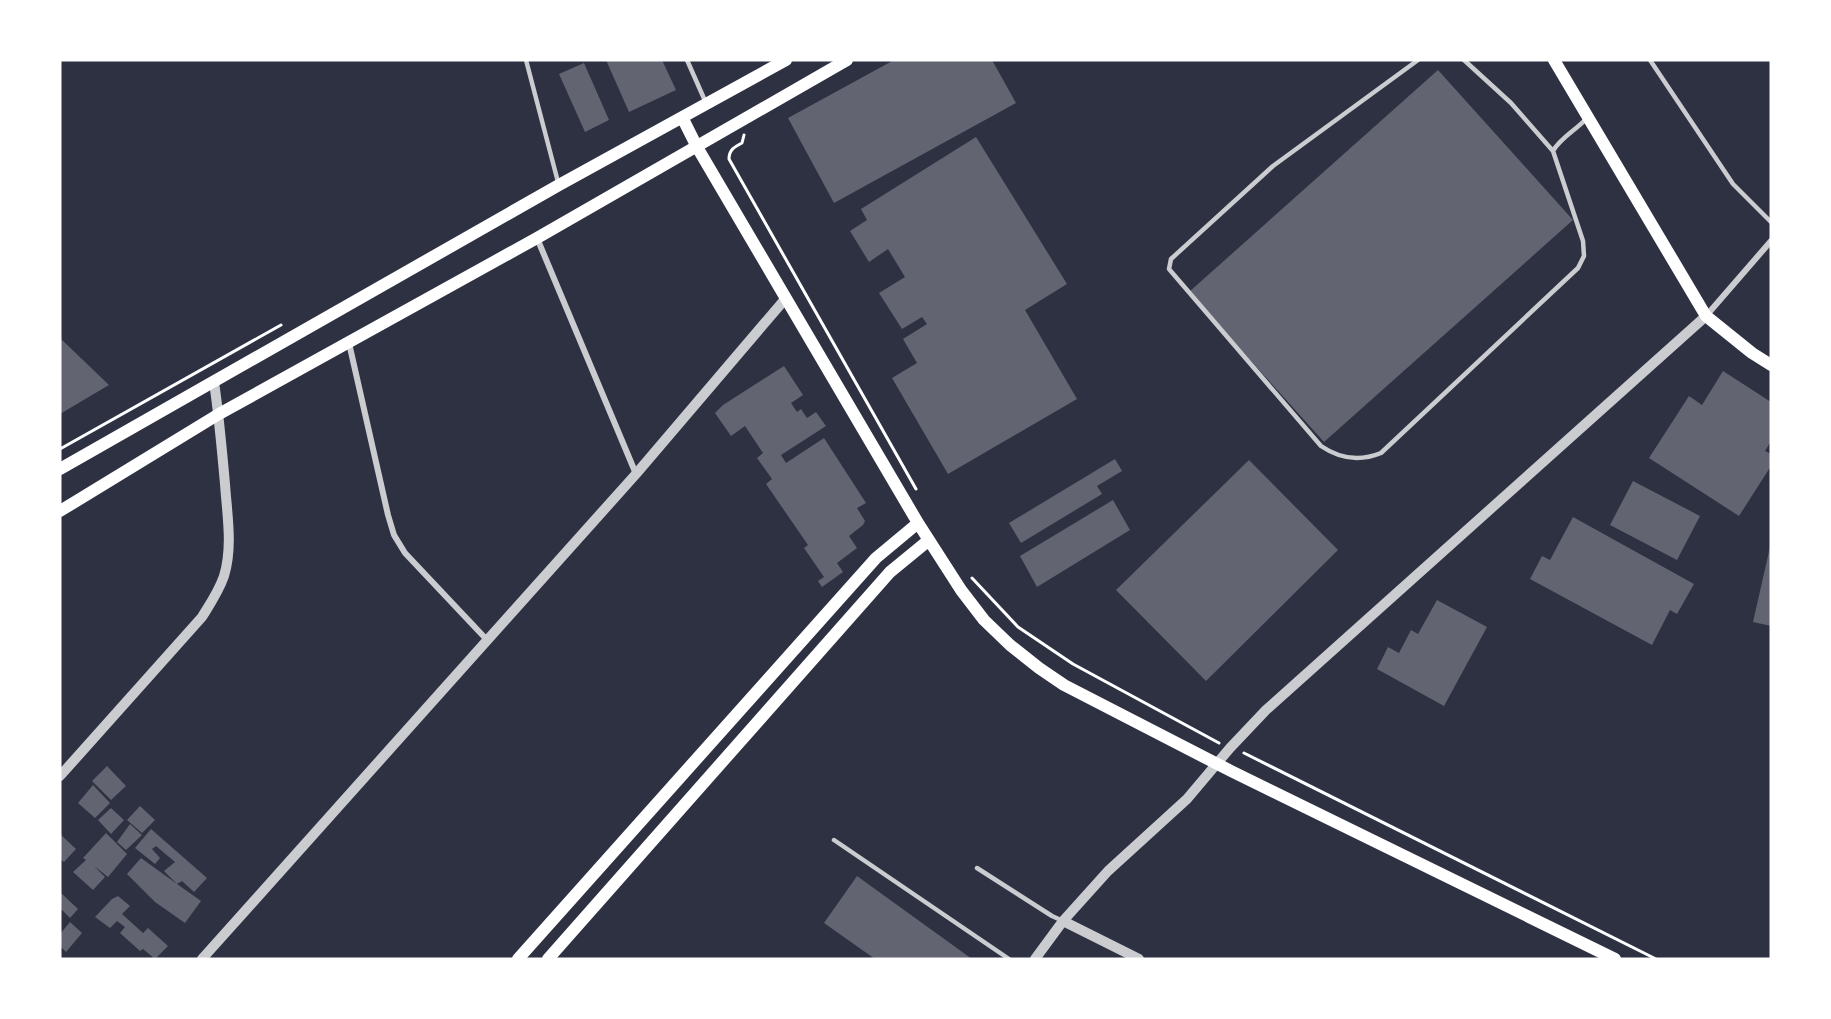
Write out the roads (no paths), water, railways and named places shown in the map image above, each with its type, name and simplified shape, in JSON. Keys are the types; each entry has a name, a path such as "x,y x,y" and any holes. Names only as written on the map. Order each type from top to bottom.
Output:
{"main road":[{"path":"60,469 559,185 786,60"},
{"path":"60,511 219,414 537,238 847,60"},
{"path":"1554,60 1706,316 1752,353 1771,365"},
{"path":"683,118 697,147 928,540 984,620 1010,645 1064,685 1218,762 1231,771 1615,959"},
{"path":"518,959 876,558 918,523"},
{"path":"548,959 890,572 928,540"},
{"path":"823,617 838,631"},
{"path":"636,825 653,839"}],"street":[{"path":"537,238 636,474"},
{"path":"1035,959 1063,921 1108,871 1187,799 1230,747 1266,710 1706,316 1771,241"},
{"path":"202,959 636,474 786,298"},
{"path":"349,343 394,535 405,553 488,641"},
{"path":"60,776 202,617 224,576 229,527 214,382"},
{"path":"1063,921 1139,959"}],"lane":[{"path":"526,60 559,185"},
{"path":"687,60 707,105"},
{"path":"1418,60 1273,166 1171,259 1169,269 1321,446 1334,455 1369,458 1381,453 1578,268 1584,256 1583,241 1553,151 1511,103 1464,60"},
{"path":"1650,60 1733,184 1771,222"},
{"path":"1553,151 1556,145 1588,117"},
{"path":"834,840 1009,959"},
{"path":"976,868 1063,921"}]}
